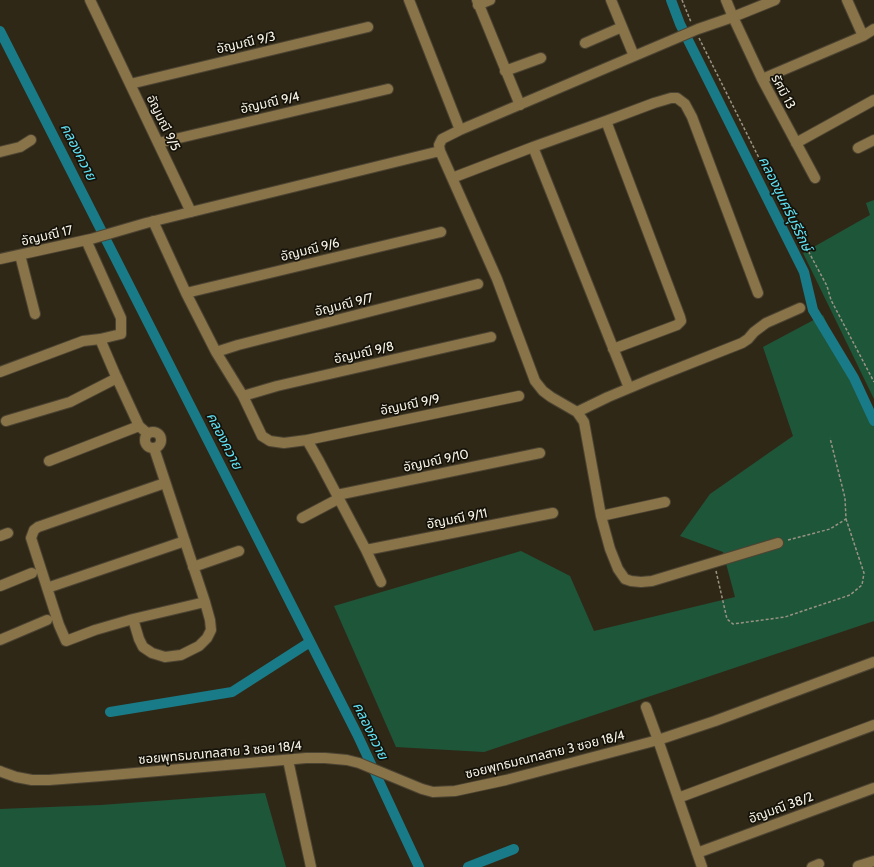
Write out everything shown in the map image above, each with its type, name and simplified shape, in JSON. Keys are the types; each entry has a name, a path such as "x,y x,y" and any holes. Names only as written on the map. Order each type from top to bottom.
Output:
{"street":[{"name":"อัญมณี 9/5","path":"90,0 191,212"},
{"path":"409,0 460,130"},
{"path":"490,0 478,2 520,105"},
{"path":"611,0 634,56"},
{"name":"รัศมี 13","path":"726,0 762,79 815,178"},
{"path":"775,0 696,30 460,130 442,139 439,145 440,151 497,279 535,381 543,391 551,397 577,412 584,422 601,516 610,549 618,569 624,579 641,582 652,581 778,543"},
{"path":"847,0 863,36"},
{"name":"อัญมณี 9/3","path":"130,84 368,27"},
{"path":"585,43 622,27"},
{"path":"762,79 863,36 874,29"},
{"path":"505,71 542,58"},
{"name":"อัญมณี 9/4","path":"158,143 388,89"},
{"path":"452,178 654,103 671,98 677,98 685,104 692,117 758,293"},
{"path":"796,143 873,102"},
{"path":"606,122 681,321 677,325 612,349"},
{"path":"0,152 20,147 31,140"},
{"path":"858,148 874,140"},
{"path":"533,147 612,349 629,388"},
{"name":"อัญมณี 17","path":"0,259 86,240 150,222 440,151"},
{"name":"อัญมณี 9/9","path":"150,222 216,352 243,396 262,436 270,441 284,443 307,440 519,396"},
{"name":"อัญมณี 9/6","path":"186,293 440,232"},
{"path":"0,372 83,341 121,334 121,318 86,240"},
{"path":"20,255 35,314"},
{"name":"อัญมณี 9/7","path":"216,352 478,284"},
{"path":"577,412 629,388 742,343 766,323 800,308"},
{"name":"อัญมณี 9/8","path":"243,396 285,384 491,337"},
{"path":"100,339 139,426 147,434 150,432 156,432 160,436 161,441 159,446 154,448 205,602 211,630 207,638 199,646 181,655 165,657 152,654 144,647 138,639 133,620"},
{"path":"6,421 70,402 117,378"},
{"path":"49,460 139,426"},
{"path":"307,440 366,550 381,582"},
{"name":"อัญมณี 9/10","path":"302,518 338,497 540,453"},
{"path":"165,483 38,527 34,530 31,538 59,625 66,641 95,630 205,602"},
{"path":"601,516 665,502"},
{"name":"อัญมณี 9/11","path":"366,550 553,513"},
{"path":"47,588 185,541"},
{"path":"193,567 239,551"},
{"path":"0,586 32,573"},
{"path":"0,640 47,620"},
{"name":"ซอยพุทธมณฑลสาย 3 ซอย 18/4","path":"0,771 16,777 32,780 49,780 312,758 359,762 390,777 422,789 433,792 455,791 506,780 658,740 723,718 874,662"},
{"path":"646,707 702,867"},
{"path":"678,798 874,725"},
{"path":"288,760 311,867"},
{"name":"อัญมณี 38/2","path":"697,853 874,788"},
{"path":"858,866 874,861"}],"path":[{"path":"682,0 767,174 827,286 831,300 874,382"},
{"path":"714,562 727,619 733,624 785,617 850,595 862,585 864,573 846,519 845,498 830,438"},
{"path":"778,543 830,529 846,519"}],"green space":[{"path":"874,200 874,399 803,253 870,215 866,203"},
{"path":"823,315 874,427 874,621 484,752 396,747 334,606 521,551 570,576 594,631 735,597 723,552 680,536 710,494 793,436 763,347"},
{"path":"265,793 286,867 0,867 0,809 101,805"}],"waterway":[{"name":"คลองขุนศรีบุรีรักษ์","path":"671,0 680,24 804,272 813,310 854,378 874,421"},
{"name":"คลองควาย","path":"0,31 357,734 419,867"},
{"path":"110,712 232,692 310,642"},
{"name":"คลองควาย","path":"468,867 514,849"}]}
